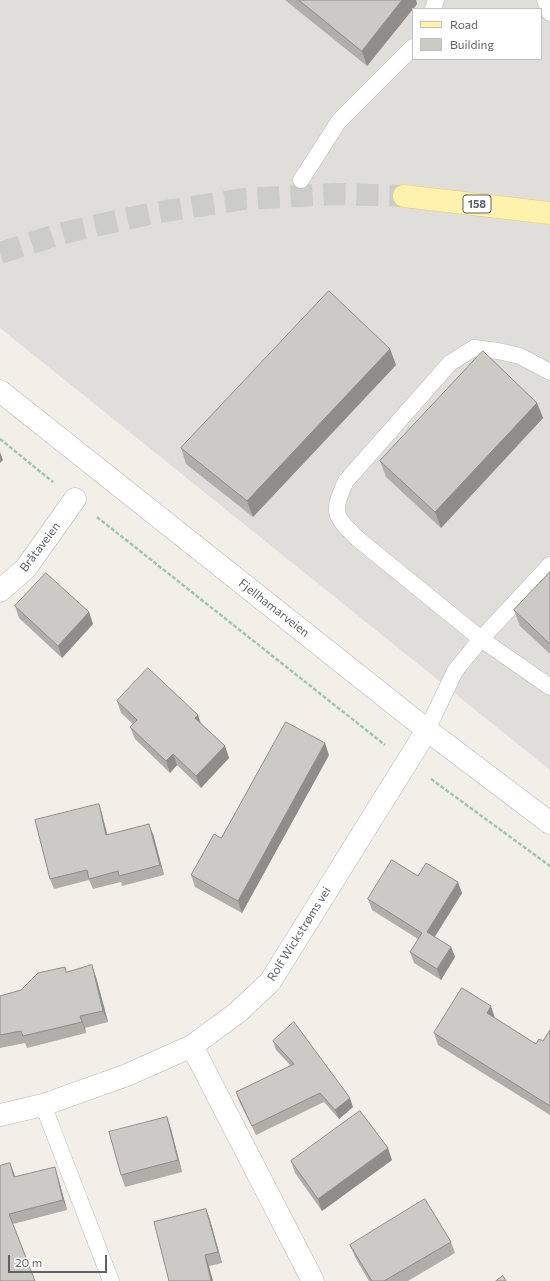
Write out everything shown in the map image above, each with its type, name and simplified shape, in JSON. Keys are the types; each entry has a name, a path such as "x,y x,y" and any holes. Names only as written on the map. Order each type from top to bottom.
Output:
{"main road":[{"name":"158","path":"404,196 550,213"}],"street":[{"name":"Fjellhamarveien","path":"0,391 427,730 550,823"},
{"name":"Bråtaveien","path":"0,591 26,568 75,500"},
{"name":"Rolf Wickstrøms vei","path":"0,1115 43,1105 127,1075 192,1046 238,1012 270,982 406,761 427,730"},
{"path":"192,1046 313,1281"}],"lane":[{"path":"545,0 550,13"},
{"path":"301,180 339,121 412,48"},
{"path":"550,372 520,356 474,348 450,363 346,481 337,502 340,521 358,539 482,639 550,687"},
{"path":"427,730 455,671 482,639 550,565"},
{"path":"43,1105 111,1281"}],"path":[{"path":"0,439 406,761 550,866"}],"shaded area":[{"path":"0,0 550,0 550,770 0,328"}],"building":[{"path":"299,0 402,0 362,51"},
{"path":"329,291 390,349 247,501 181,448"},
{"path":"483,351 537,403 435,512 380,461"},
{"path":"550,572 550,644 514,610"},
{"path":"46,573 89,612 58,646 15,606"},
{"path":"148,668 198,715 195,718 225,746 196,776 173,754 166,761 130,727 137,720 117,701"},
{"path":"286,722 325,743 238,901 191,875 214,834 221,838"},
{"path":"99,804 106,835 149,824 160,865 119,876 118,871 89,879 87,870 50,879 35,820"},
{"path":"392,860 418,876 426,863 458,882 427,932 451,947 437,969 410,952 422,933 368,899"},
{"path":"92,965 103,1011 80,1016 82,1022 23,1036 21,1031 0,1035 0,996 21,990 38,973 65,967 66,972"},
{"path":"462,988 491,1006 487,1013 536,1044 539,1039 543,1041 550,1030 550,1106 434,1033"},
{"path":"294,1022 350,1098 335,1110 320,1093 252,1126 236,1092 294,1064 273,1041"},
{"path":"360,1111 388,1148 318,1199 291,1161"},
{"path":"167,1117 178,1160 121,1175 109,1132"},
{"path":"10,1163 14,1177 55,1167 63,1200 9,1214 35,1281 0,1281 0,1166"},
{"path":"425,1199 451,1242 384,1281 372,1281 350,1245"},
{"path":"206,1209 218,1252 205,1255 211,1281 169,1281 154,1222"},
{"path":"503,1276 506,1281 496,1281"}],"tunnel":[{"path":"0,253 63,233 153,213 244,199 336,194 404,196"}]}
